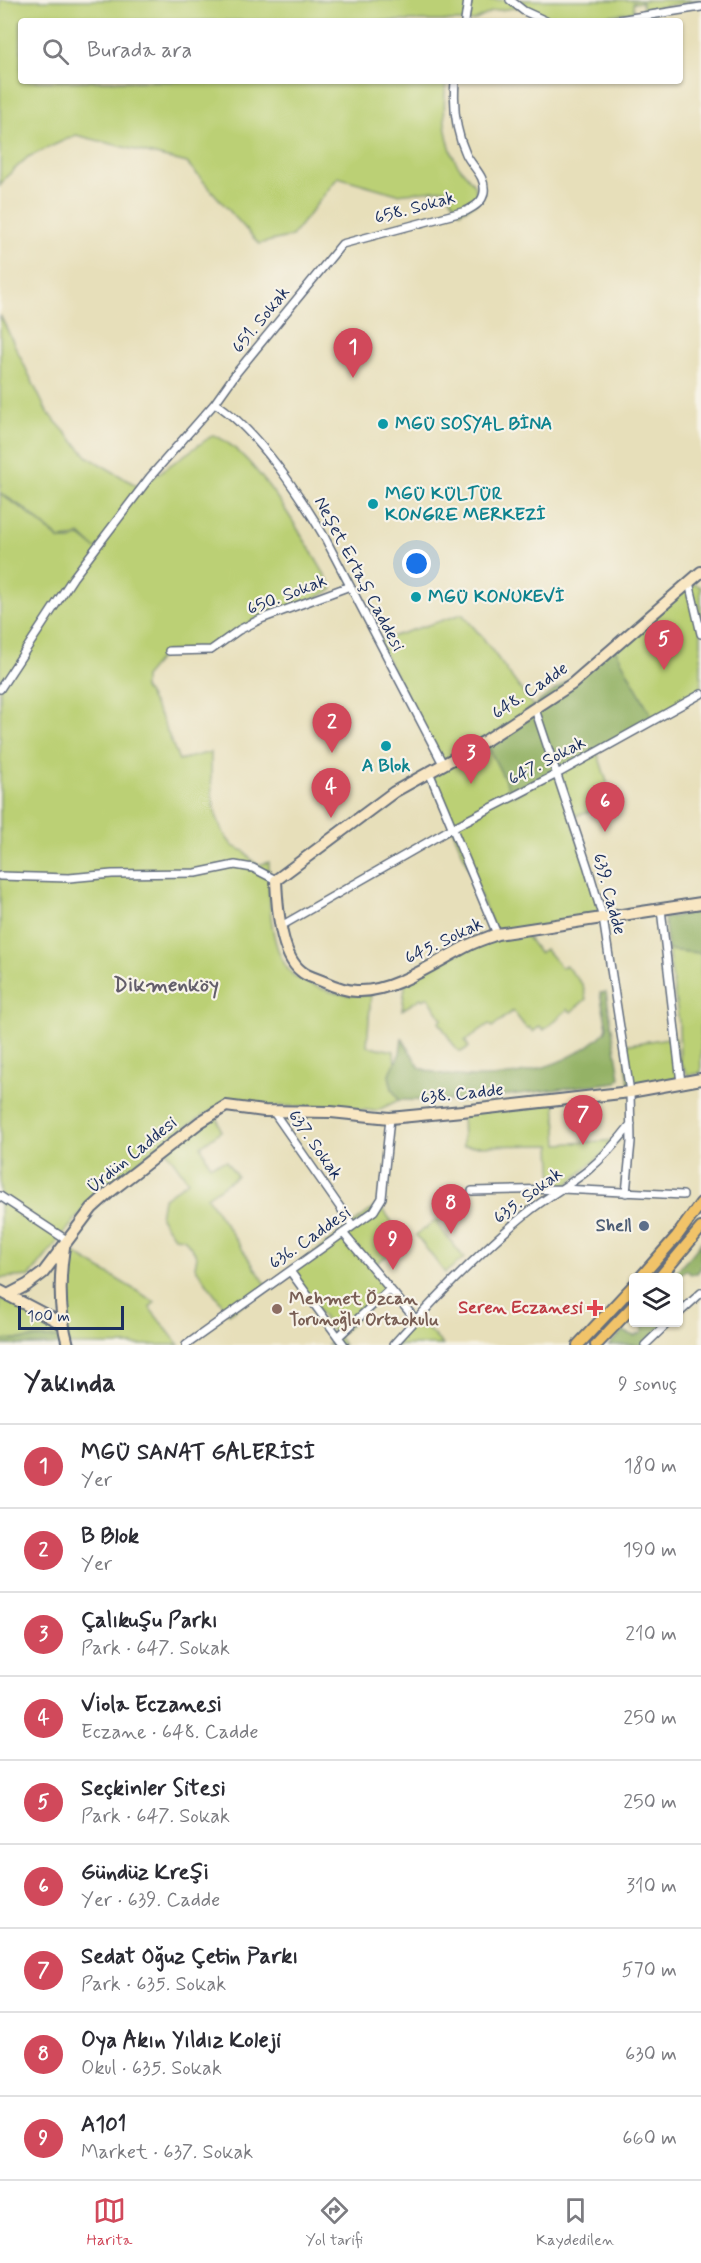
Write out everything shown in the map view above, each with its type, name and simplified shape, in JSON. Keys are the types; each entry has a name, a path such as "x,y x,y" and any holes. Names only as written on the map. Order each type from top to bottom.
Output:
{"main road":[{"path":"644,1273 677,1236 701,1203"},
{"path":"663,1273 701,1228"},
{"path":"578,1345 629,1289"},
{"path":"596,1345 629,1309"}],"street":[{"path":"465,18 468,0"},
{"path":"510,0 524,11 539,18"},
{"path":"631,18 701,7"},
{"name":"658. Sokak","path":"342,244 466,211 476,206 484,191 483,180 479,171 467,157 455,123 455,84"},
{"name":"651. Sokak","path":"0,689 73,578 150,477 215,403 342,244"},
{"name":"Neşet Ertaş Caddesi","path":"215,403 229,412 246,429 291,484 326,538 443,764"},
{"name":"648. Cadde","path":"276,880 394,792 485,741 572,684 701,572"},
{"path":"689,582 701,634"},
{"name":"650. Sokak","path":"170,651 211,650 239,630 261,619 350,586"},
{"name":"647. Sokak","path":"281,926 454,827 557,774 701,694"},
{"name":"639. Cadde","path":"535,709 603,918 630,1092 631,1124 626,1193"},
{"path":"429,772 497,934"},
{"path":"0,876 69,878 112,874 196,873 235,865 253,868 276,880"},
{"name":"645. Sokak","path":"276,880 281,926 288,952 301,971 342,989 358,991 388,985 497,934 701,903"},
{"path":"661,909 681,1083"},
{"name":"638. Cadde","path":"226,1107 331,1112 390,1118 630,1092 701,1079"},
{"name":"Ürdün Caddesi","path":"68,1345 63,1324 60,1283 66,1244 92,1208 111,1191 200,1122 226,1107"},
{"name":"637. Sokak","path":"273,1111 353,1226"},
{"name":"636. Caddesi","path":"186,1345 374,1211 381,1201 390,1118"},
{"name":"635. Sokak","path":"393,1345 492,1242 607,1153 631,1124"},
{"path":"472,1191 562,1189 682,1195"},
{"path":"0,1196 66,1244 43,1273 4,1293"},
{"path":"343,1233 416,1320"},
{"path":"290,1271 344,1345"},
{"path":"338,1336 389,1290"},
{"path":"4,1293 63,1324"},
{"path":"683,1309 701,1293"},
{"path":"645,1345 665,1327"}],"green space":[{"path":"0,0 701,0 643,10 642,2 633,3 634,12 589,18 544,18 522,7 493,11 480,18 18,18 18,84 446,84 444,111 448,141 455,160 474,185 477,197 475,204 460,212 444,189 397,194 338,177 292,236 259,244 187,163 76,135 28,157 5,178 0,186"},
{"path":"0,315 47,412 88,457 139,487 213,435 230,444 264,480 296,527 333,589 316,598 256,619 207,650 165,652 144,677 144,688 162,719 179,760 211,752 215,813 225,836 233,846 244,851 256,864 269,862 270,905 274,936 278,951 292,974 305,982 334,993 371,994 367,1046 394,1051 395,1064 389,1075 392,1089 399,1100 376,1111 226,1102 136,1163 91,1200 30,1276 0,1278 0,494 23,509 60,540 71,540 80,536 96,549 80,534 60,539 24,508 0,493"},
{"path":"689,582 701,587 701,694 654,720 614,647"},
{"path":"462,614 483,638 535,709 597,751 614,804 571,817 603,918 522,930 539,953 545,949 562,968 565,965 583,985 586,999 571,1012 568,1009 544,1030 540,1026 533,1032 529,1027 527,1029 513,1011 492,1027 489,1024 465,1041 469,1047 461,1052 456,1049 439,1022 442,1019 428,997 423,1000 421,998 402,1010 405,986 402,979 496,934 429,772 442,765 378,641"},
{"path":"614,647 654,720 513,796 485,741"},
{"path":"701,911 701,953 668,950 664,918"},
{"path":"668,950 701,953 701,1073 688,1075 680,1061 679,1023"},
{"path":"606,992 620,1077 617,1082 459,1101 399,1100 392,1089 389,1075 400,1053 402,1038 420,1068 442,1074 492,1077 517,1074 566,1059 587,1047 605,1032 607,1027 600,993"},
{"path":"675,1037 681,1083 630,1092 624,1045"},
{"path":"555,1101 558,1144 619,1140 562,1189 553,1189 551,1145 463,1146 462,1111"},
{"path":"216,1111 221,1131 201,1146 210,1165 226,1161 237,1176 207,1197 268,1287 229,1314 195,1267 197,1256 184,1238 174,1237 160,1217 163,1199 188,1181 165,1149"},
{"path":"379,1204 407,1242 371,1267 389,1290 338,1336 344,1345 328,1345 337,1337 290,1271"},
{"path":"438,1219 440,1222 437,1224 464,1258 445,1273 416,1235"},
{"path":"701,1242 701,1268 697,1273 691,1274 686,1270 682,1273 675,1273"},
{"path":"64,1247 155,1302 150,1307 151,1310 179,1345 68,1345 63,1324"},
{"path":"0,1297 34,1316 63,1337 0,1340"},
{"path":"417,1318 443,1345 393,1345"},
{"path":"643,1327 662,1327 642,1345 609,1345 623,1331 634,1336 642,1333"},
{"path":"63,1337 66,1345 0,1345 0,1340"}],"place":[{"name":"MGÜ SANAT GALERİSİ","path":"353,378"},
{"name":"MGÜ SOSYAL BİNA","path":"383,424"},
{"name":"MGÜ KÜLTÜR KONGRE MERKEZİ","path":"373,504"},
{"name":"MGÜ KONUKEVİ","path":"416,597"},
{"name":"Seçkinler Sitesi","path":"664,670"},
{"name":"A Blok","path":"386,746"},
{"name":"B Blok","path":"332,753"},
{"name":"Çalıkuşu Parkı","path":"471,784"},
{"name":"Viola Eczanesi","path":"331,818"},
{"name":"Gündüz Kreşi","path":"605,832"},
{"name":"Sedat Oğuz Çetin Parkı","path":"583,1145"},
{"name":"Shell","path":"644,1226"},
{"name":"Oya Akın Yıldız Koleji","path":"451,1234"},
{"name":"A101","path":"393,1270"},
{"name":"Seren Eczanesi","path":"595,1308"},
{"name":"Mehmet Özcan Torunoğlu Ortaokulu","path":"277,1309"}],"district":[{"name":"Dikmenköy","path":"166,985"}]}
